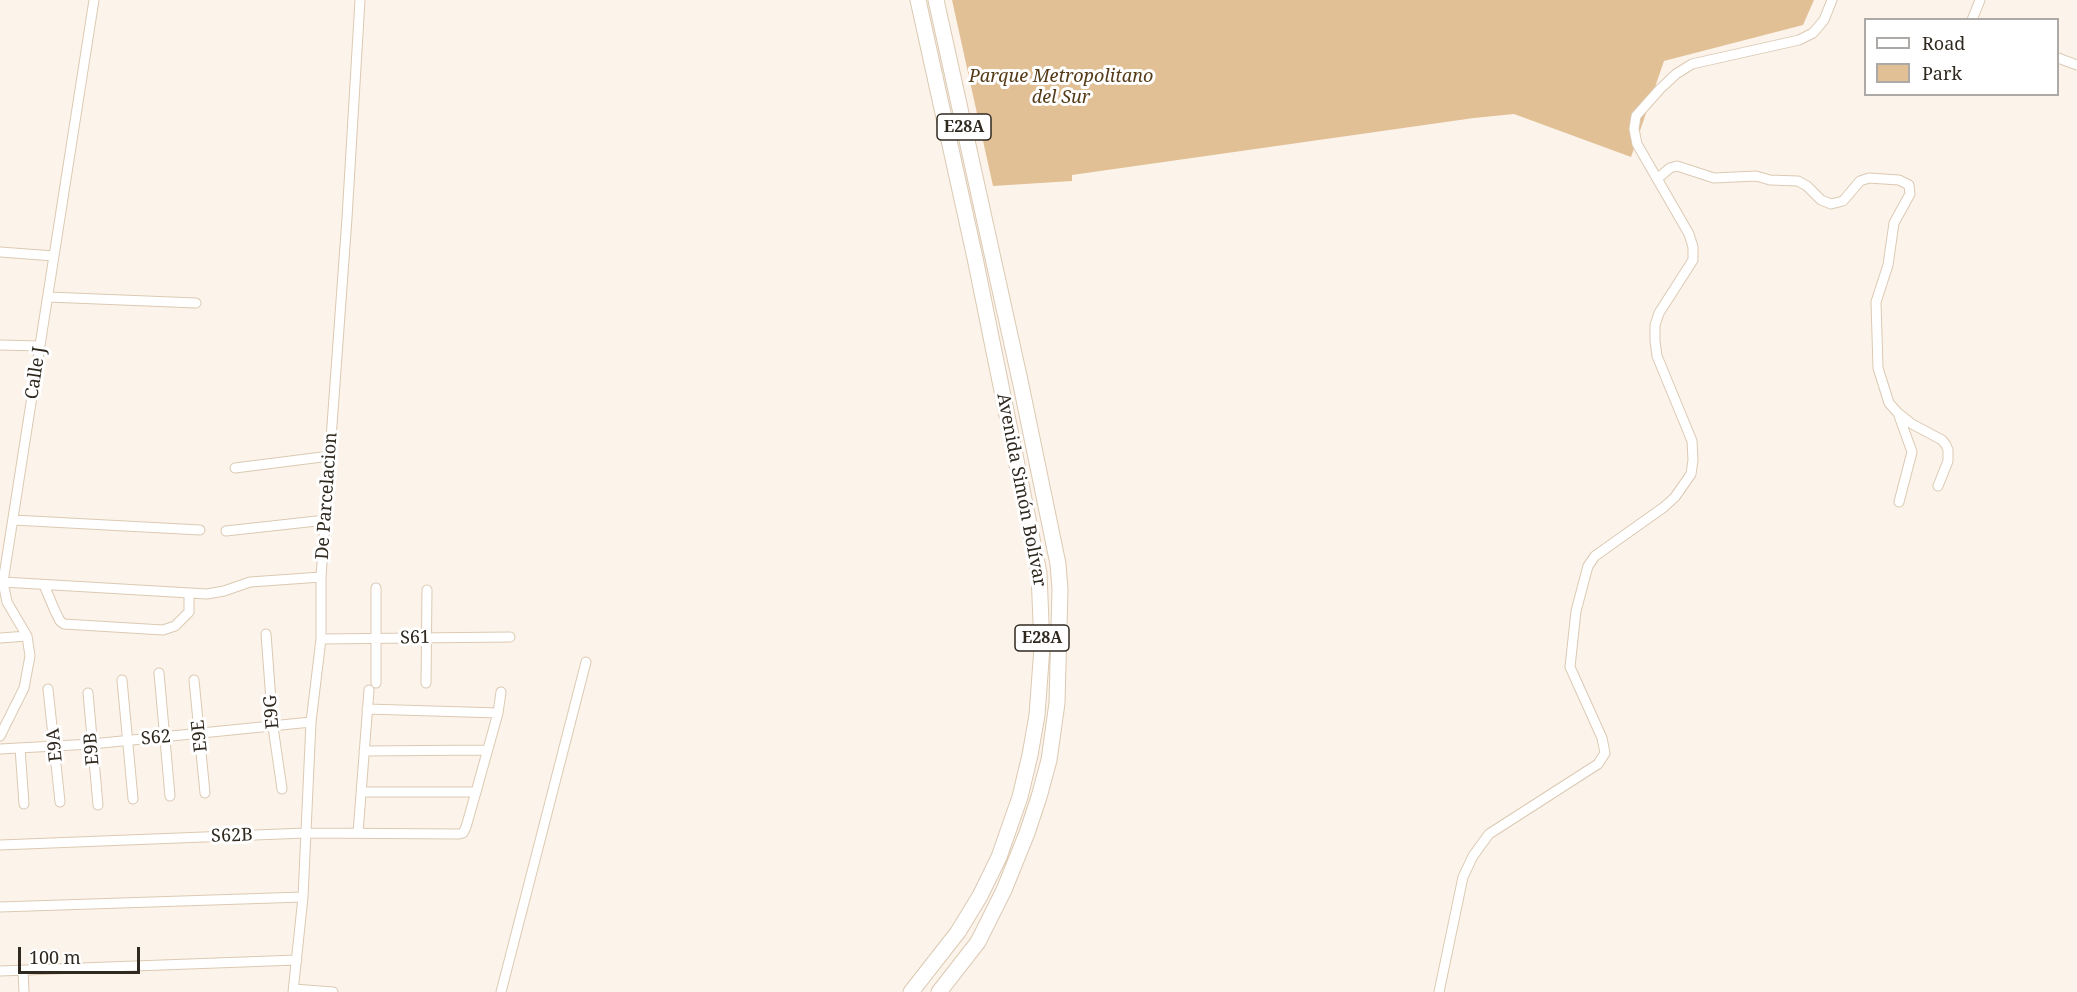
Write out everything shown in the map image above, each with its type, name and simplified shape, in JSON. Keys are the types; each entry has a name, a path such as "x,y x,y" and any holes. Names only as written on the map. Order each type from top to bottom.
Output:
{"highway":[{"name":"Avenida Simón Bolívar","path":"911,992 958,932 980,896 999,857 1020,796 1030,756 1041,676 1042,631 1040,573 975,258 918,0"},
{"name":"Avenida Simón Bolívar","path":"936,0 1058,564 1060,589 1057,703 1049,760 1039,797 1004,890 978,942 939,992"},
{"path":"975,258 992,255"}],"street":[{"name":"Calle J","path":"0,736 24,688 30,656 27,636 7,602 3,582 94,0"},
{"name":"De Parcelacion","path":"293,990 303,897 311,722 321,639 321,577 360,0"},
{"path":"1973,18 1980,0"},
{"path":"1439,992 1463,877 1478,849 1489,834 1598,764 1605,753 1602,738 1570,667 1576,611 1588,566 1595,556 1664,507 1675,497 1691,474 1694,460 1692,441 1661,366 1655,341 1655,325 1659,313 1693,260 1693,247 1689,234 1637,144 1634,129 1636,116 1676,74 1692,64 1799,40 1813,33 1824,20 1833,1"},
{"path":"2059,58 2077,65"},
{"path":"1658,179 1670,168 1677,166 1714,178 1756,176 1770,180 1798,181 1808,186 1821,200 1831,204 1843,201 1860,181 1869,178 1899,180 1909,185 1910,194 1894,223 1888,265 1876,302 1878,368 1889,403 1912,424 1942,440 1946,445 1948,461 1938,486"},
{"path":"0,252 54,256"},
{"path":"48,297 196,303"},
{"path":"0,345 40,346"},
{"path":"1898,413 1912,452 1899,502"},
{"path":"236,468 330,456"},
{"path":"13,520 200,530"},
{"path":"226,531 326,520"},
{"path":"3,582 215,593 250,582 321,577"},
{"path":"44,585 60,621 64,624 153,630 169,629 182,620 189,612 189,593"},
{"path":"358,833 367,709 373,686 377,639 376,588"},
{"path":"426,683 427,590"},
{"name":"E9G","path":"266,634 273,727 282,789"},
{"path":"0,638 27,636"},
{"name":"S61","path":"321,639 510,637"},
{"path":"501,992 586,662"},
{"path":"159,673 170,796"},
{"path":"122,680 134,799"},
{"name":"E9E","path":"194,680 206,793"},
{"name":"E9A","path":"48,689 60,802"},
{"path":"362,792 476,792 498,713 501,692"},
{"name":"E9B","path":"88,693 98,805"},
{"path":"367,709 498,713"},
{"name":"S62","path":"0,749 128,741 311,722"},
{"path":"20,748 24,804"},
{"path":"364,751 487,750"},
{"name":"S62B","path":"0,845 306,833 455,835 463,833 476,792"},
{"path":"0,907 303,897"},
{"path":"0,971 297,960"},
{"path":"23,971 24,992"},
{"path":"293,990 333,992"}],"green space":[{"name":"Parque Metropolitano del Sur","path":"952,0 1814,0 1803,25 1664,61 1631,157 1514,114 1072,175 1072,181 993,186"}]}
